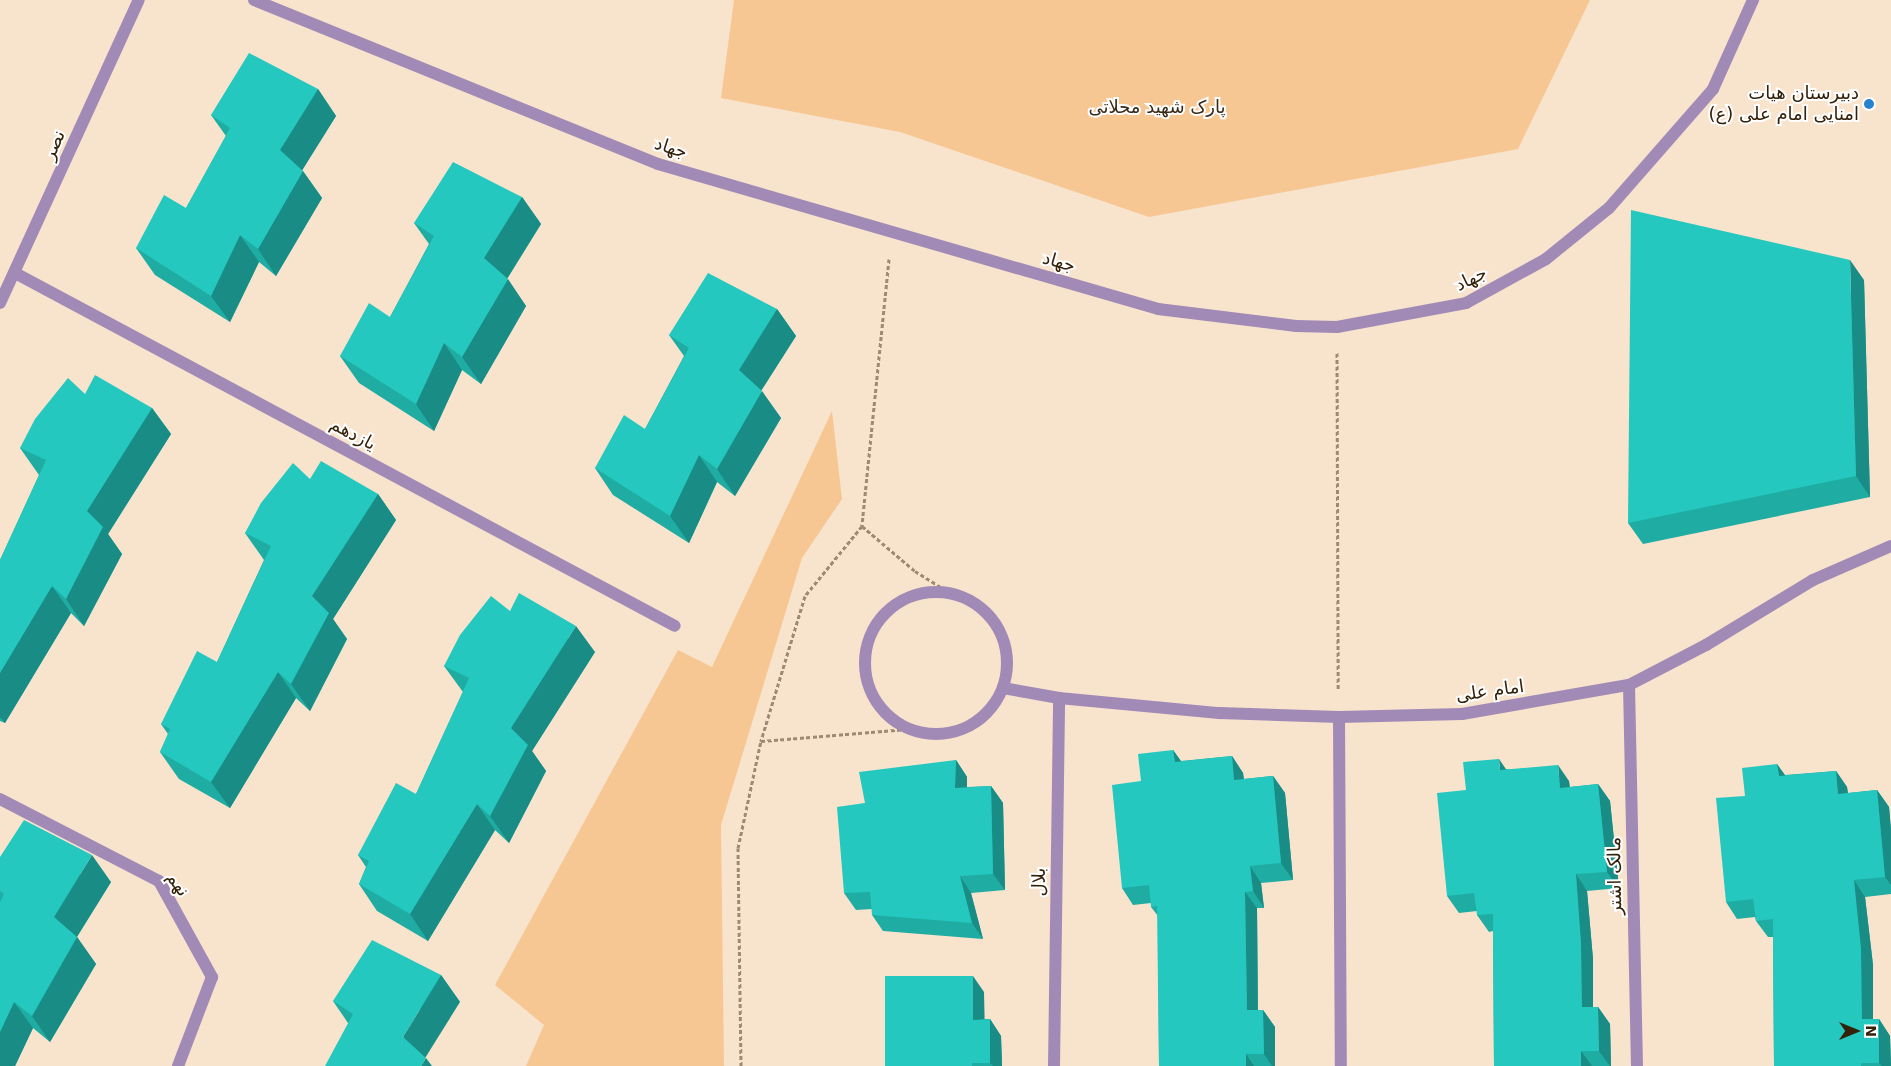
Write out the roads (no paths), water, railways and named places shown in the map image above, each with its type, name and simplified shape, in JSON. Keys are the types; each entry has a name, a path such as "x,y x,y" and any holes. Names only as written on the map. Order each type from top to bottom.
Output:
{"street":[{"name":"نصر","path":"0,303 139,0"},
{"name":"جهاد","path":"254,0 658,164 1158,309 1296,326 1337,327 1466,303 1546,259 1609,208 1713,89 1754,0"},
{"name":"یازدهم","path":"15,273 675,626"},
{"name":"امام علی","path":"1003,688 1059,698 1219,713 1339,717 1462,714 1629,685 1706,645 1813,580 1891,546"},
{"path":"929,592 952,594 974,603 992,620 1003,640 1007,664 1003,688 991,708 975,723 960,730 930,735 908,729 888,716 874,698 866,676 866,652 873,630 888,611 907,599 929,592"},
{"name":"مالک اشتر","path":"1629,685 1637,1066"},
{"name":"بلال","path":"1054,1066 1059,698"},
{"path":"1339,717 1341,1066"},
{"name":"نهم","path":"0,799 159,880 212,977 178,1066"}],"place":[{"name":"دبیرستان هیات امنایی امام علی (ع)","path":"1869,104"}],"park label":[{"name":"پارک شهید محلاتی","path":"1157,107"}]}
